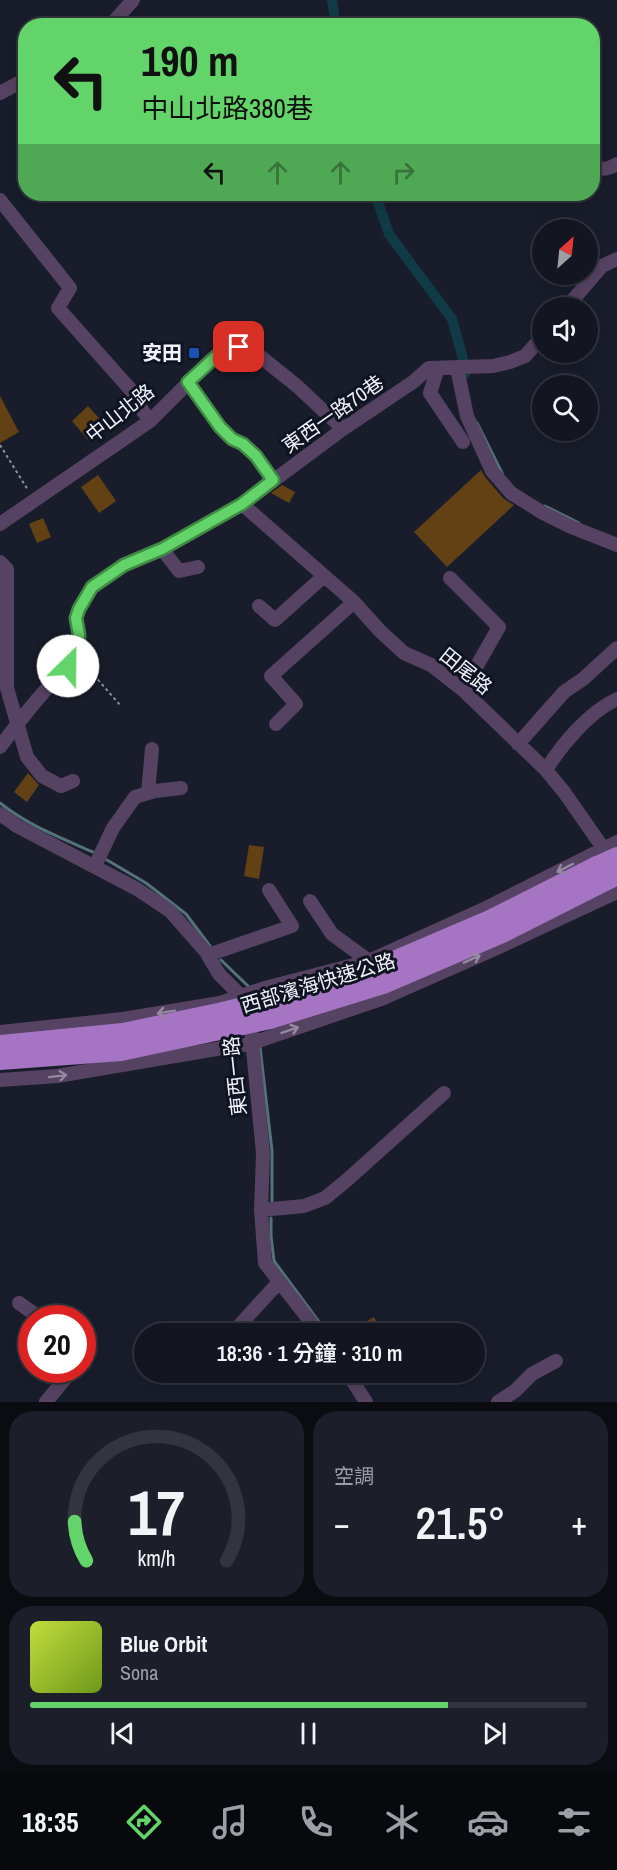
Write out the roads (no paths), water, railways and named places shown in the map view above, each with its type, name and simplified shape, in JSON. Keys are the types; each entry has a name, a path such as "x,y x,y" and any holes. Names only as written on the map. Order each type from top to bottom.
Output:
{"highway":[{"name":"西部濱海快速公路","path":"0,1060 121,1051 226,1020 269,1010 380,967 610,870"},
{"name":"西部濱海快速公路","path":"0,1045 226,1020"}],"street":[{"path":"117,18 133,0"},
{"path":"0,93 18,83"},
{"path":"600,168 608,169 617,164"},
{"path":"0,200 70,288 58,309 130,389 150,421"},
{"path":"575,297 602,266 617,259"},
{"name":"中山北路","path":"0,524 150,421 221,352 239,347 251,349 297,386 343,429"},
{"name":"東西一路70巷","path":"17,722 58,675 78,657 79,635 76,618 92,587 124,565 162,549 242,504 343,429 413,382 429,368 493,366 525,356 532,348"},
{"path":"430,393 438,368"},
{"path":"457,368 467,416 492,471 511,494 560,521 617,545"},
{"path":"188,382 220,427 232,439 243,444 256,456 273,480"},
{"path":"413,382 430,393 463,442"},
{"name":"田尾路","path":"242,504 354,602 380,631 404,652 431,664 463,690 546,770 564,792 610,870"},
{"path":"162,549 179,572 198,567"},
{"path":"0,562 7,569 7,688 27,757 42,776 61,786 73,780"},
{"path":"259,606 275,620 324,576"},
{"path":"450,578 500,627 463,690"},
{"path":"276,724 296,704 271,676 354,602"},
{"path":"518,744 564,692 583,679 617,648"},
{"path":"546,770 559,750 580,728 604,705 617,699"},
{"path":"0,747 17,722"},
{"path":"148,793 152,749"},
{"path":"95,866 113,828 135,797 181,788"},
{"name":"東西一路","path":"0,814 17,826 137,889 170,911 208,955 219,974 240,995 251,1029 262,1153 261,1210 265,1263 311,1323"},
{"path":"0,1080 57,1077 252,1043 381,999 499,947 610,870 617,842"},
{"path":"0,1032 123,1019 220,1003 240,995 369,961 482,910 610,870"},
{"path":"208,955 292,926 270,890"},
{"path":"310,901 332,934 369,961"},
{"path":"261,1210 304,1206 325,1198 444,1093"},
{"path":"242,1323 279,1282"},
{"path":"498,1402 532,1374 556,1361"},
{"path":"46,1402 61,1383"},
{"path":"354,1383 366,1402"}],"waterway":[{"path":"332,0 335,18"},
{"path":"377,201 389,234 452,319 465,374"},
{"path":"477,423 502,473"},
{"path":"545,506 579,523"},
{"path":"0,803 33,825 93,852"},
{"path":"107,860 146,883 186,914 210,946"},
{"path":"221,960 248,986"},
{"path":"260,1047 272,1151 272,1201"},
{"path":"271,1218 274,1261 320,1323"}],"place":[{"name":"安田","path":"194,353"}]}
